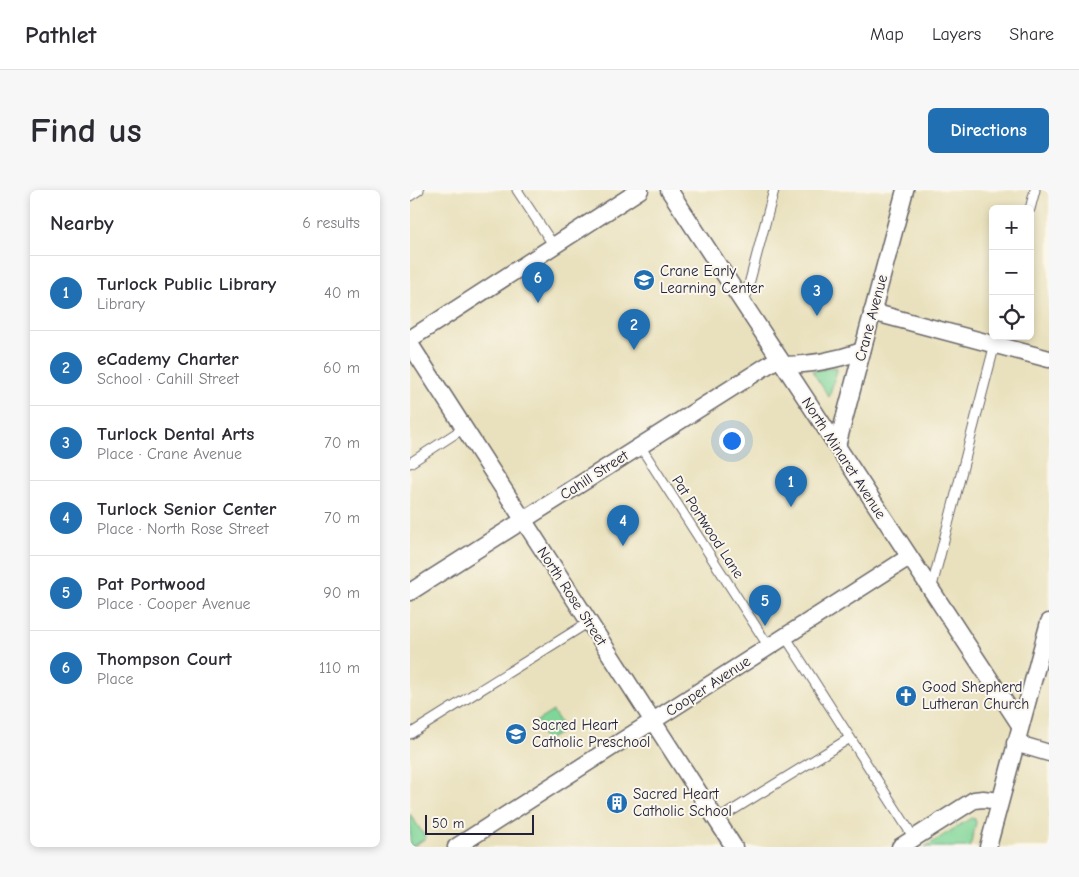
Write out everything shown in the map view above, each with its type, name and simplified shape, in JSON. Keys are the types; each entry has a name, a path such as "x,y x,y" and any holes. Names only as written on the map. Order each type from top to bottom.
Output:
{"street":[{"path":"410,339 640,190"},
{"name":"North Minaret Avenue","path":"669,190 1020,725"},
{"name":"Crane Avenue","path":"837,446 904,190"},
{"path":"872,312 996,341 1049,360"},
{"name":"North Rose Street","path":"410,344 734,847"},
{"path":"781,362 808,364 835,360 862,351"},
{"name":"Cahill Street","path":"410,592 640,446 781,362"},
{"name":"Cooper Avenue","path":"456,847 910,556"},
{"path":"988,847 1049,622"},
{"path":"1015,743 1049,753"},
{"path":"907,843 974,800 984,798 1000,801"}],"lane":[{"path":"410,196 419,190"},
{"path":"517,190 554,246"},
{"path":"744,304 774,190"},
{"path":"1031,205 1035,190"},
{"path":"931,590 996,341"},
{"path":"410,464 464,428"},
{"name":"Pat Portwood Lane","path":"640,446 769,647"},
{"path":"410,734 589,622"},
{"path":"785,636 850,738 907,843"},
{"path":"717,820 850,738"}],"green space":[{"path":"836,367 837,370 829,397 812,371"},
{"path":"553,711 565,730 546,741 534,723"},
{"path":"410,814 426,838 412,847 410,843"},
{"path":"971,818 975,819 976,823 970,847 925,847"}],"place":[{"name":"Crane Early Learning Center","path":"644,280"},
{"name":"Thompson Court","path":"538,303"},
{"name":"Turlock Dental Arts","path":"817,316"},
{"name":"eCademy Charter","path":"634,350"},
{"name":"Turlock Public Library","path":"791,507"},
{"name":"Turlock Senior Center","path":"623,546"},
{"name":"Pat Portwood","path":"765,626"},
{"name":"Good Shepherd Lutheran Church","path":"906,696"},
{"name":"Sacred Heart Catholic Preschool","path":"516,734"},
{"name":"Sacred Heart Catholic School","path":"617,803"}]}
